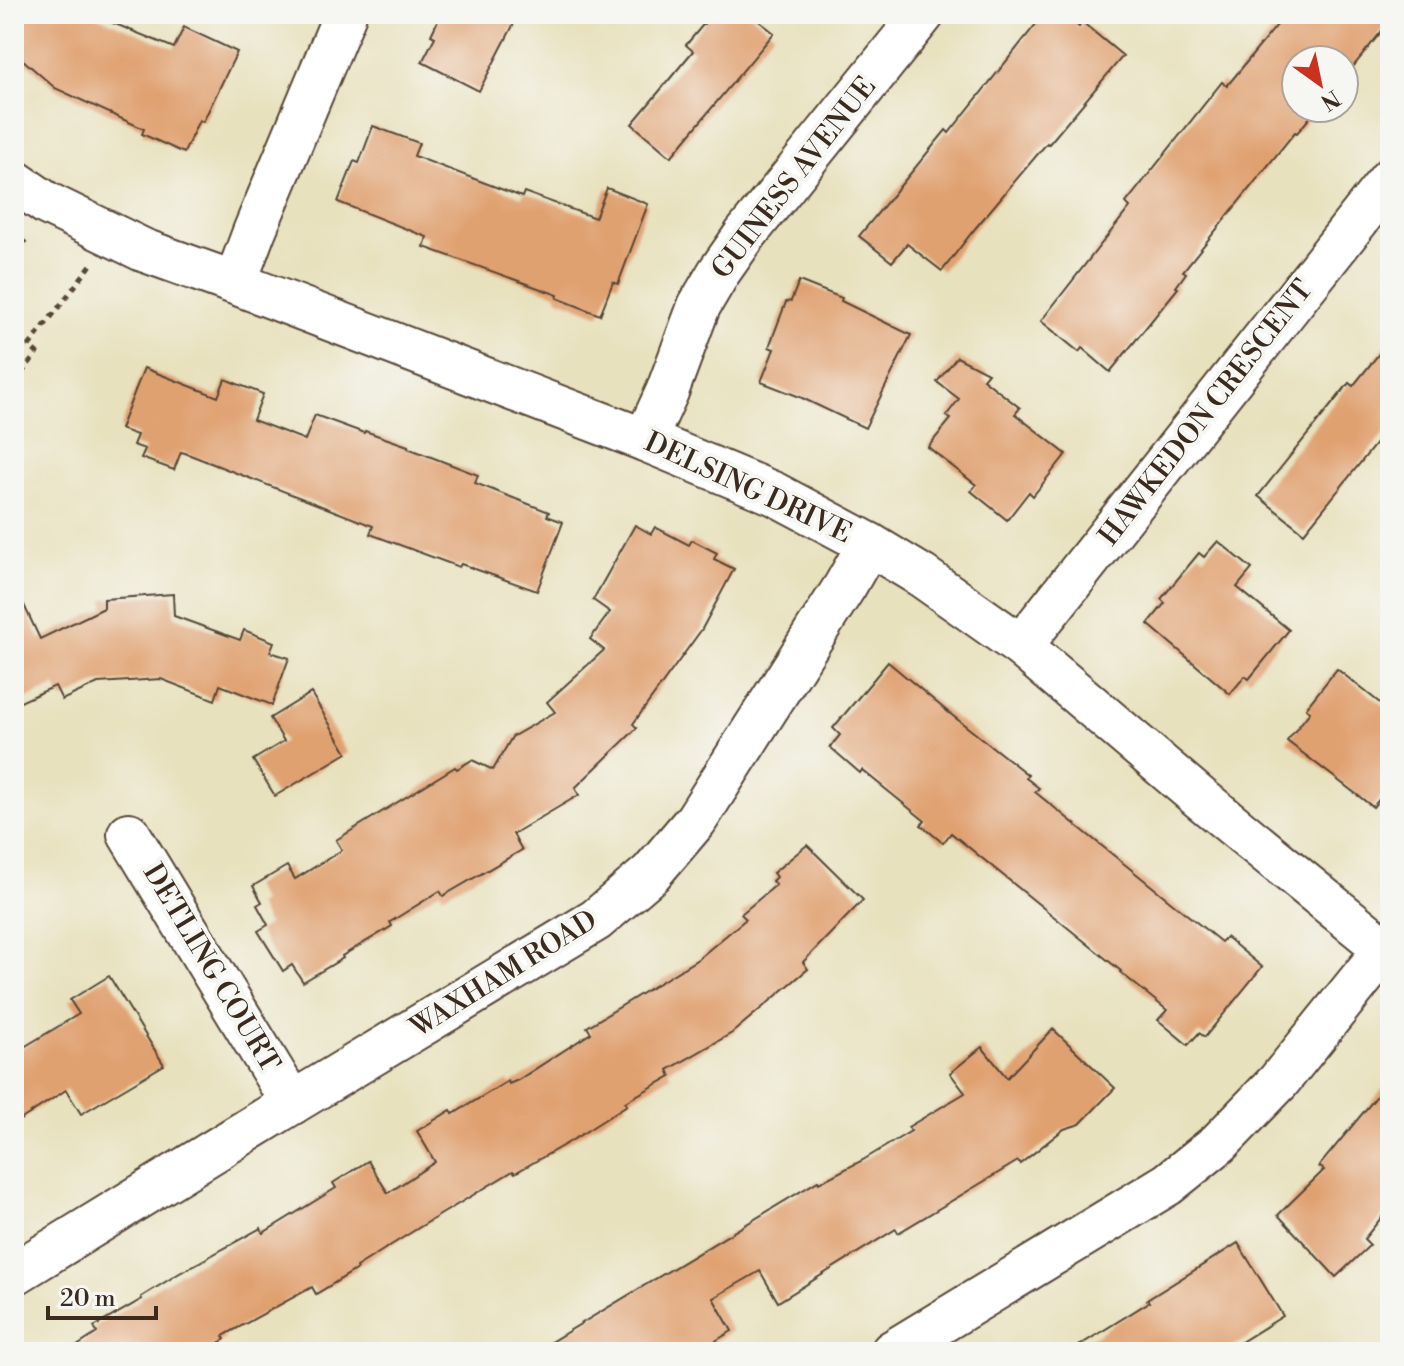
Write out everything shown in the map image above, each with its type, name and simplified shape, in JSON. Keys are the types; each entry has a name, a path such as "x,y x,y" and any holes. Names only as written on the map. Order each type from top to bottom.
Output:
{"street":[{"path":"235,283 345,14"},
{"name":"GUINESS AVENUE","path":"645,440 667,392 699,306 719,272 745,235 923,14"},
{"name":"HAWKEDON CRESCENT","path":"1021,646 1390,179"},
{"name":"DELSING DRIVE","path":"14,181 46,203 143,250 645,440 775,494 869,544 922,576 1021,646 1200,798 1388,948"},
{"name":"WAXHAM ROAD","path":"14,1274 596,920 651,873 696,820 869,544"},
{"name":"DETLING COURT","path":"129,834 292,1103"},
{"path":"892,1352 1168,1184 1219,1143 1278,1082 1388,948"}],"path":[{"path":"14,383 37,353 29,346 113,235"}],"building":[{"path":"14,14 91,14 174,48 184,27 237,52 203,122 199,120 184,153 142,134 144,129 55,88 14,52"},
{"path":"441,14 519,14 479,91 422,62 435,37 431,35"},
{"path":"712,14 750,14 774,33 671,157 632,124 693,51 686,45"},
{"path":"1044,14 1064,14 1079,27 1082,22 1123,56 942,271 907,244 892,262 859,236 946,130 949,133"},
{"path":"1286,14 1390,14 1390,21 1360,58 1360,44 1280,44 1280,124 1305,124 1183,271 1186,273 1178,288 1110,372 1082,348 1079,352 1041,321 1130,207 1126,203 1222,82 1227,86"},
{"path":"373,126 419,143 414,156 522,197 524,192 595,218 607,188 648,204 618,284 613,282 600,315 557,298 558,295 424,247 427,237 338,202 354,161 359,163"},
{"path":"799,281 842,298 841,301 911,335 865,428 761,382 774,349 769,347 786,302 791,301"},
{"path":"1390,340 1390,426 1304,533 1258,496 1349,383 1353,386"},
{"path":"957,357 988,373 983,379 1020,408 1015,414 1066,454 1033,496 1029,492 1007,520 971,491 976,485 928,447 951,419 946,416 959,399 937,382"},
{"path":"144,368 218,397 225,379 263,394 253,420 305,440 315,415 408,446 478,475 475,483 549,512 547,516 563,522 537,591 461,564 459,567 370,534 373,526 185,453 181,452 174,470 141,458 145,449 133,445 137,435 120,429"},
{"path":"635,525 651,534 655,527 689,545 692,540 717,553 714,559 734,569 702,629 633,724 637,728 575,788 579,795 513,834 522,850 443,896 440,891 390,922 392,926 303,982 292,965 283,971 258,931 268,925 257,905 262,902 253,886 287,866 295,879 342,850 336,840 455,767 457,769 472,760 493,770 512,737 555,712 547,702 604,650 590,639 610,612 593,600"},
{"path":"1218,541 1252,569 1237,587 1289,630 1249,679 1245,676 1230,694 1148,624 1165,603 1161,599 1199,553 1204,557"},
{"path":"14,584 40,639 104,608 104,599 173,594 174,616 240,640 244,630 274,642 270,652 289,658 272,705 220,685 215,700 161,679 98,683 62,700 55,686 14,705"},
{"path":"888,662 1028,775 1026,778 1039,788 1035,792 1221,942 1226,937 1262,967 1205,1037 1199,1033 1188,1045 1158,1020 1167,1010 1121,971 951,833 943,843 921,825 925,821 830,747 840,735 833,728"},
{"path":"1337,669 1390,711 1390,786 1373,807 1287,741 1310,712 1306,708"},
{"path":"311,693 347,753 275,796 253,760 284,741 270,718"},
{"path":"807,845 863,900 803,962 808,969 732,1033 668,1070 671,1076 625,1102 627,1105 571,1141 515,1173 513,1171 316,1294 312,1287 223,1336 225,1339 204,1352 68,1352 97,1333 94,1327 141,1297 261,1228 263,1233 336,1188 333,1183 368,1161 388,1193 435,1162 417,1131 451,1110 453,1114 508,1081 509,1084 518,1080 591,1033 587,1027 698,959 746,919 741,914 776,885 772,881 776,877 773,873"},
{"path":"109,976 164,1065 81,1114 66,1090 14,1124 14,1053 79,1014 70,1000"},
{"path":"1053,1029 1115,1088 1080,1124 1064,1129 1020,1164 1018,1161 898,1233 896,1229 778,1302 760,1271 713,1298 732,1331 697,1352 534,1352 818,1181 863,1160 911,1131 908,1127 965,1093 950,1073 982,1047 1007,1078"},
{"path":"1390,1080 1390,1207 1364,1239 1370,1245 1336,1277 1278,1215 1324,1170 1319,1166"},
{"path":"1238,1243 1283,1316 1225,1352 1069,1352 1149,1302 1147,1300"}]}
